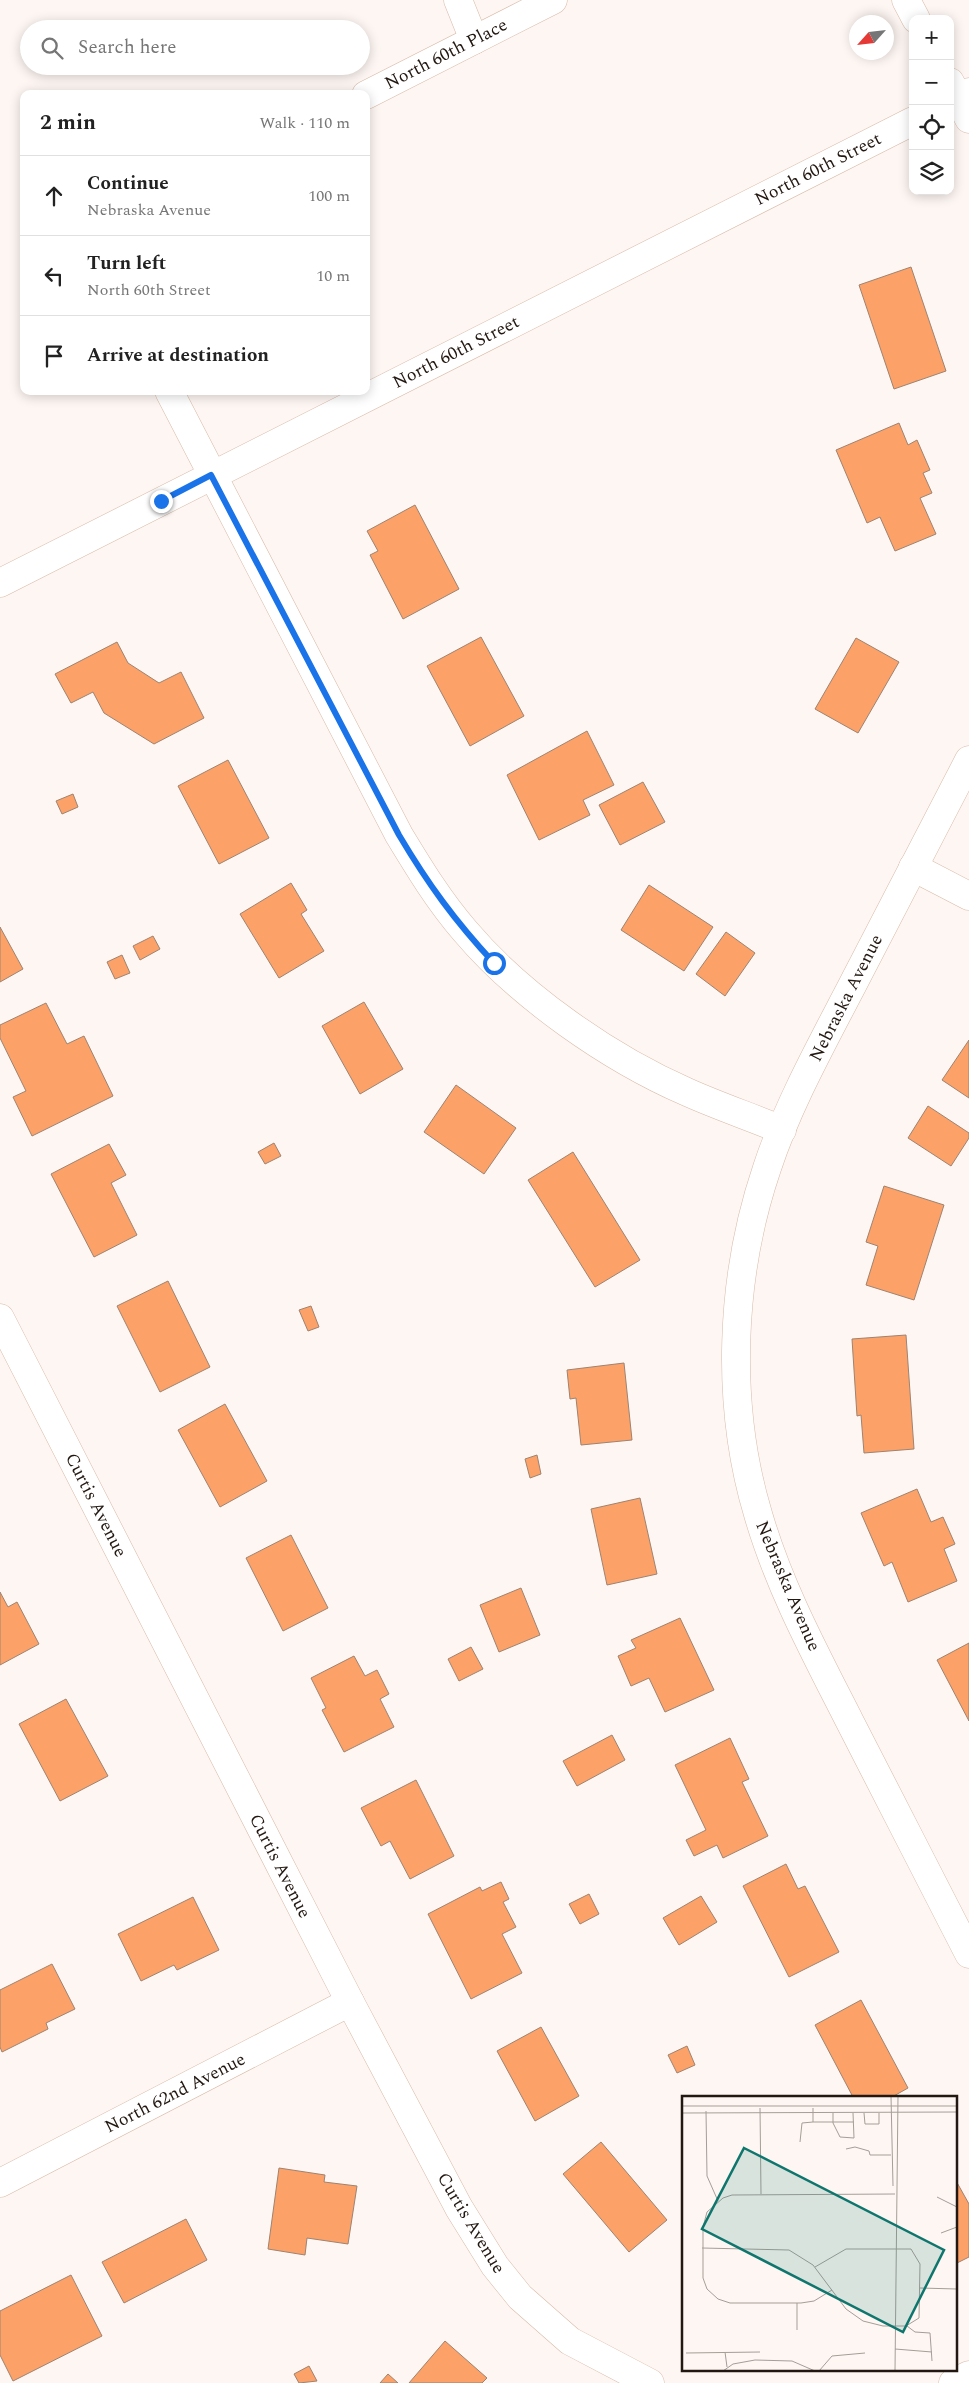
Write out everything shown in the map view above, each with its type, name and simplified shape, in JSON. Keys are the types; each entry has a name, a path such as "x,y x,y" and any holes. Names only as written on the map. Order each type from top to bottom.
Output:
{"street":[{"path":"458,0 474,40"},
{"name":"North 60th Place","path":"370,93 553,0"},
{"path":"906,0 914,15"},
{"name":"North 60th Street","path":"370,395 909,123"},
{"path":"170,395 399,835 428,884 465,932 530,994 607,1050 686,1092 782,1130"},
{"name":"North 60th Street","path":"0,584 370,395"},
{"name":"Nebraska Avenue","path":"969,760 812,1063 782,1130 762,1184 750,1226 740,1279 736,1326 738,1411 746,1468 758,1515 780,1578 821,1664 969,1954"},
{"path":"912,867 969,896"},
{"name":"Curtis Avenue","path":"0,1318 350,2002 458,2208 495,2266 520,2297 570,2341 615,2375 650,2383"},
{"name":"North 62nd Avenue","path":"0,2183 350,2002"},
{"path":"953,2383 969,2375"}],"building":[{"path":"911,267 946,371 894,389 859,285"},
{"path":"899,423 908,445 917,440 930,470 923,473 932,493 920,498 936,534 895,551 880,517 867,523 836,450"},
{"path":"415,505 459,589 403,619 370,555 378,551 367,531"},
{"path":"481,637 524,716 470,746 427,666"},
{"path":"856,638 899,662 858,733 815,709"},
{"path":"117,642 128,663 159,683 181,672 204,718 154,744 104,713 93,692 71,703 55,674"},
{"path":"587,731 614,785 583,800 590,815 539,840 507,775"},
{"path":"228,760 269,838 219,864 178,786"},
{"path":"643,782 665,822 620,845 599,805"},
{"path":"73,794 78,807 62,814 56,801"},
{"path":"291,883 307,910 301,914 324,951 279,978 240,914"},
{"path":"649,885 713,927 684,971 621,930"},
{"path":"0,927 23,969 0,982"},
{"path":"726,932 755,953 725,996 696,974"},
{"path":"153,936 160,949 140,960 133,946"},
{"path":"122,955 130,973 115,979 107,962"},
{"path":"364,1002 403,1069 360,1094 322,1026"},
{"path":"46,1003 67,1044 84,1036 113,1096 32,1136 13,1097 26,1091 0,1038 0,1025"},
{"path":"969,1040 969,1098 942,1080"},
{"path":"456,1085 516,1128 484,1174 424,1132"},
{"path":"928,1106 969,1133 969,1138 951,1166 908,1138"},
{"path":"274,1143 281,1156 265,1164 258,1152"},
{"path":"109,1144 126,1175 111,1183 137,1235 94,1257 51,1174"},
{"path":"573,1152 640,1260 595,1287 528,1180"},
{"path":"884,1186 944,1205 914,1300 866,1285 878,1246 866,1242"},
{"path":"168,1281 210,1367 160,1392 117,1306"},
{"path":"311,1306 319,1327 308,1331 299,1310"},
{"path":"906,1335 914,1449 864,1453 861,1415 857,1416 852,1339"},
{"path":"624,1363 632,1440 581,1445 576,1398 570,1399 567,1370"},
{"path":"225,1404 267,1481 220,1507 178,1430"},
{"path":"537,1455 541,1474 530,1478 525,1459"},
{"path":"917,1489 931,1522 943,1517 955,1544 944,1549 957,1581 908,1602 892,1562 884,1566 861,1513"},
{"path":"640,1498 657,1574 607,1585 591,1509"},
{"path":"291,1535 328,1608 283,1631 246,1558"},
{"path":"521,1588 540,1635 499,1652 480,1605"},
{"path":"0,1592 8,1607 17,1602 39,1644 0,1665"},
{"path":"680,1618 714,1690 665,1712 649,1678 631,1686 618,1656 636,1648 631,1640"},
{"path":"969,1643 969,1721 937,1660"},
{"path":"471,1647 483,1669 459,1681 448,1659"},
{"path":"354,1656 365,1676 377,1670 389,1694 380,1699 394,1727 344,1752 322,1710 326,1708 311,1678"},
{"path":"66,1699 108,1776 60,1801 19,1724"},
{"path":"612,1735 625,1760 577,1786 563,1761"},
{"path":"730,1738 749,1779 742,1782 768,1836 723,1858 717,1845 694,1856 686,1840 706,1830 675,1765"},
{"path":"416,1780 454,1856 410,1879 390,1841 381,1846 361,1808"},
{"path":"786,1864 798,1889 805,1886 839,1952 789,1977 743,1886"},
{"path":"501,1882 509,1899 503,1902 516,1927 502,1934 522,1973 471,1999 428,1914 480,1887 482,1891"},
{"path":"589,1894 599,1914 580,1924 569,1904"},
{"path":"701,1896 717,1922 679,1945 663,1918"},
{"path":"193,1897 219,1950 177,1970 174,1965 141,1981 118,1934"},
{"path":"52,1964 75,2009 46,2023 48,2029 2,2052 0,2047 0,1990"},
{"path":"861,2000 908,2088 894,2096 852,2096 815,2025"},
{"path":"541,2027 579,2096 535,2121 497,2051"},
{"path":"687,2046 695,2065 677,2073 668,2055"},
{"path":"601,2142 667,2220 629,2252 563,2174"},
{"path":"279,2168 325,2175 324,2182 357,2186 348,2244 307,2238 305,2255 268,2249"},
{"path":"956,2181 969,2204 969,2257 956,2264"},
{"path":"186,2219 207,2260 124,2303 102,2262"},
{"path":"71,2275 102,2336 13,2381 0,2355 0,2311"},
{"path":"445,2341 487,2378 482,2383 409,2383"},
{"path":"309,2366 317,2381 299,2383 294,2374"},
{"path":"388,2374 398,2383 380,2383"}],"route":[{"path":"161,501 211,475 399,835 428,884 465,932 494,963"}]}
